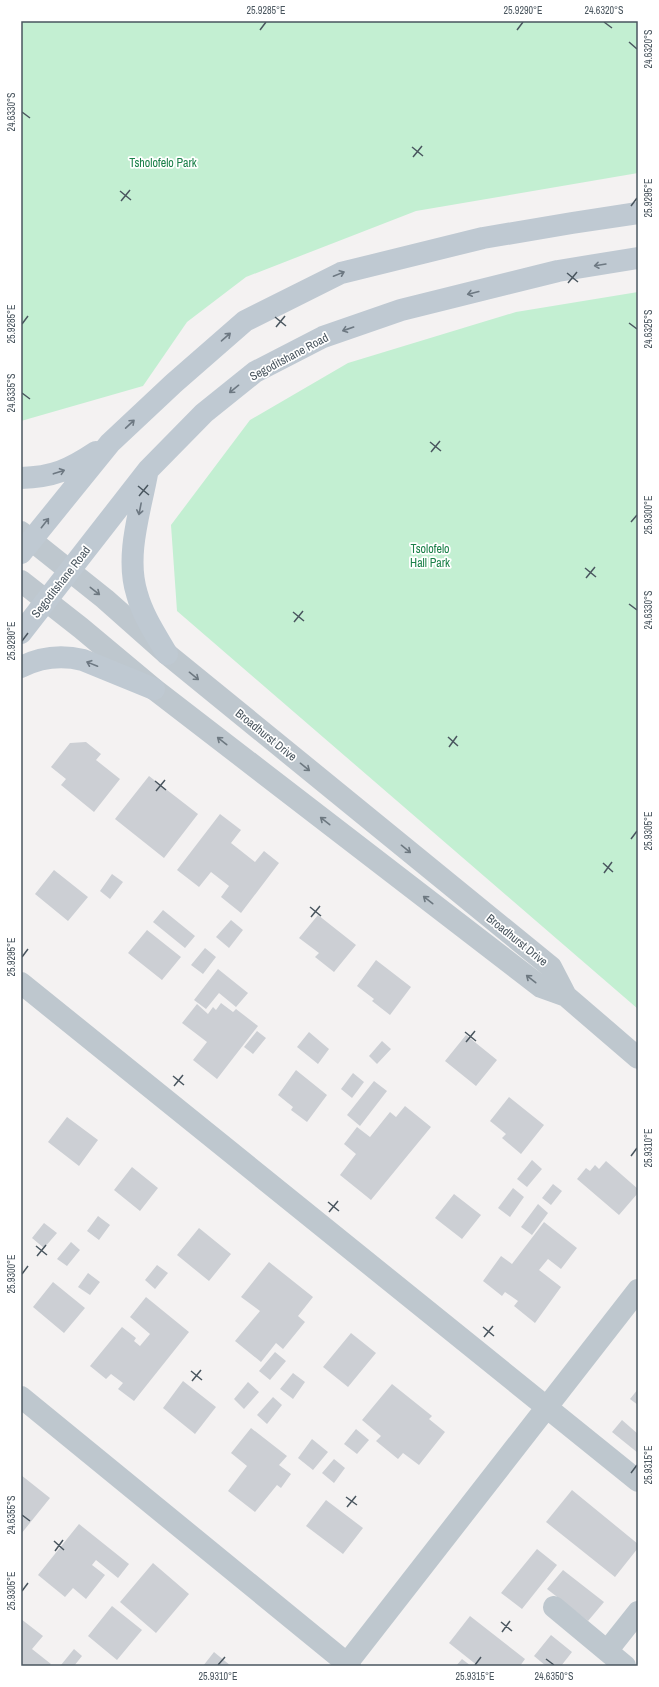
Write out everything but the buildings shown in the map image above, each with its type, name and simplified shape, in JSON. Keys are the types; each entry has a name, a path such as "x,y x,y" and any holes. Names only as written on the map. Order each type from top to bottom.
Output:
{"main road":[{"path":"25,542 110,443 174,382 245,321 341,273 483,238 638,214"},
{"name":"Segoditshane Road","path":"21,633 148,470 204,413 255,372 323,337 409,308 558,272 638,258"},
{"path":"21,478 41,477 63,472 110,443"},
{"path":"148,470 133,548 133,576 137,595 149,624 167,654"},
{"path":"21,667 32,661 54,657 72,658 84,660 154,689"}],"street":[{"name":"Broadhurst Drive","path":"25,542 70,572 105,599 167,654 551,967 566,996"},
{"name":"Broadhurst Drive","path":"21,581 81,628 154,689 541,987 566,996"},
{"path":"21,983 638,1481"},
{"path":"566,996 638,1058"},
{"path":"21,1397 348,1665 638,1290"},
{"path":"554,1607 625,1666"},
{"path":"607,1651 638,1612"}],"green space":[{"name":"Tsholofelo Park","path":"21,21 638,21 638,173 416,211 246,277 187,322 143,386 21,421"},
{"name":"Tsolofelo Hall Park","path":"638,292 638,1009 177,611 171,525 250,420 348,363 516,312"}]}
